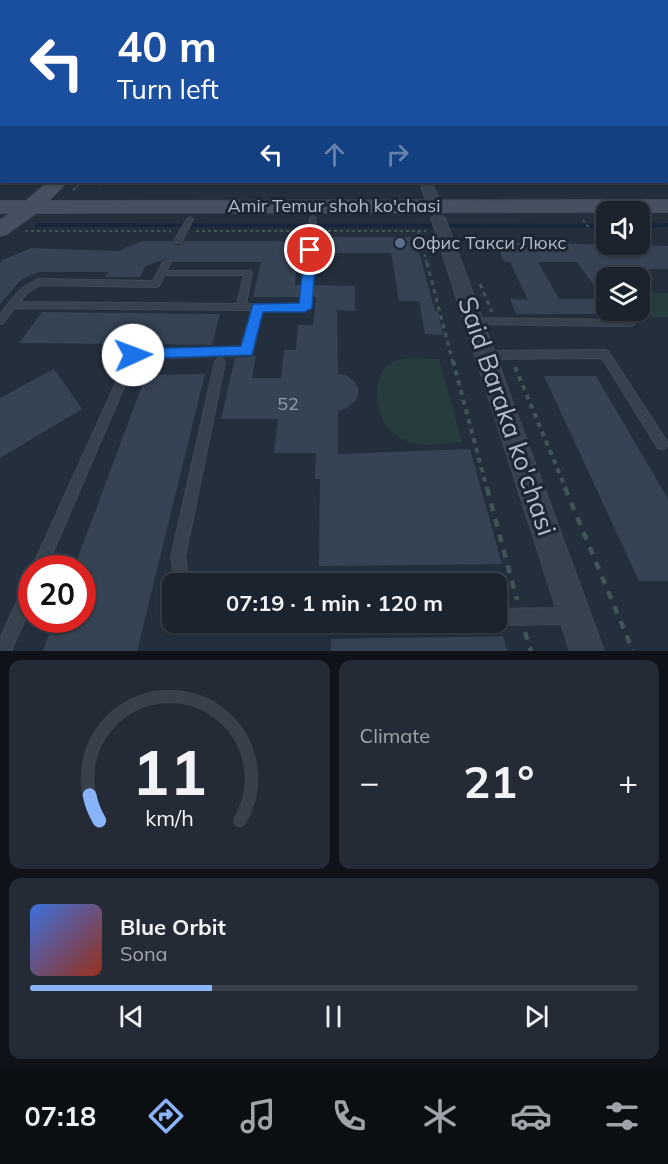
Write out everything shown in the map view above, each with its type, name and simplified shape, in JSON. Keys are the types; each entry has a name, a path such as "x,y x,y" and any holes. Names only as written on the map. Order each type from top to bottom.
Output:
{"main road":[{"path":"38,206 57,183"},
{"path":"5,221 38,206 69,183"},
{"name":"Amir Temur shoh ko'chasi","path":"38,206 434,221 596,224"},
{"name":"Amir Temur shoh ko'chasi","path":"5,221 312,225 434,221 668,206"},
{"path":"650,219 668,219"}],"street":[{"name":"Said Baraka ko'chasi","path":"426,183 434,221 485,321 498,355 587,651"}],"lane":[{"path":"178,241 186,225"},
{"path":"12,305 305,308 312,225"},
{"path":"0,321 25,290 38,282 156,284 167,261"},
{"path":"161,273 248,273 241,307"},
{"path":"45,555 133,355 247,351 257,308"},
{"path":"485,321 632,323"},
{"path":"498,355 605,354 662,444"},
{"path":"181,573 178,557 220,362"},
{"path":"507,617 575,616"},
{"path":"3,651 18,617"}],"path":[{"path":"5,221 186,225 312,225 434,221 521,617 531,651"},
{"path":"585,223 596,224"},
{"path":"479,281 485,321"},
{"path":"498,355 633,651"}],"green space":[{"path":"650,292 668,293 668,317 650,317"},
{"path":"439,359 462,442 430,445 412,443 393,433 384,421 378,403 378,383 386,367 398,360"}],"building":[{"path":"333,237 415,237 443,335 425,334 419,301 399,301 391,253 333,253"},
{"path":"143,241 172,241 175,245 181,245 185,241 282,241 298,251 295,285 301,285 300,297 253,297 261,262 173,262 166,258 145,267 140,277 105,277 108,272 39,272 22,279 0,304 0,263 3,260 31,248 118,251"},
{"path":"496,242 596,244 596,255 650,255 650,246 668,246 668,269 596,267 596,288 577,262 538,262 559,299 596,299 596,314 516,314 510,299 528,300 510,262 504,262"},
{"path":"312,285 355,286 355,311 337,310 338,374 346,375 355,382 359,390 356,400 347,408 338,411 338,454 470,449 502,564 319,566 320,479 315,479 316,453 274,453 278,419 221,419 235,358 256,356 252,378 281,378 284,350 296,350 298,325 313,325 316,297 311,297"},
{"path":"42,312 220,314 212,345 19,343"},
{"path":"54,369 82,409 0,458 0,398"},
{"path":"205,374 137,651 43,651 49,633 96,633 96,555 79,555 146,375"},
{"path":"544,376 596,376 668,499 668,581 639,581"},
{"path":"503,636 507,651 331,651 331,639"}],"waterway":[{"path":"37,225 596,226"},
{"path":"650,226 668,225"}],"place":[{"name":"Офис Такси Люкс","path":"400,243"}],"route":[{"path":"133,355 247,351 257,308 305,308 310,250"}]}
